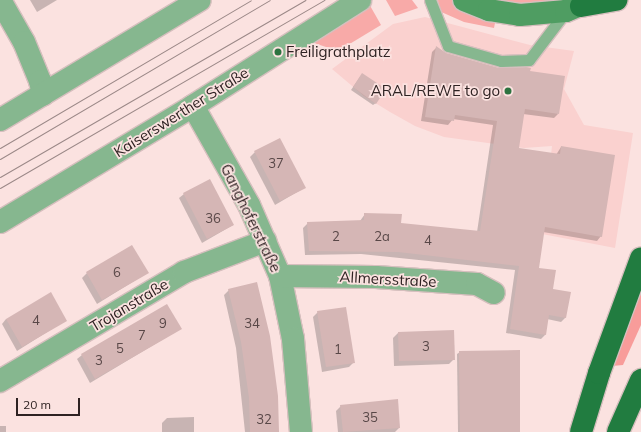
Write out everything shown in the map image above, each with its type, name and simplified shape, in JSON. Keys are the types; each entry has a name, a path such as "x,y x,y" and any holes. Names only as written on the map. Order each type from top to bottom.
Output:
{"highway":[{"path":"580,6 616,0"},
{"path":"582,432 598,373 641,258"},
{"path":"618,432 641,380"}],"main road":[{"path":"464,0 489,10 520,14 580,6"}],"street":[{"path":"0,0 24,42 40,81 43,95"},
{"path":"0,120 200,0"},
{"name":"Kaiserswerther Straße","path":"0,222 193,106 360,0"},
{"name":"Ganghoferstraße","path":"193,106 249,205 280,276 293,339 301,432"},
{"name":"Trojanstraße","path":"0,381 184,272 265,241"},
{"name":"Allmersstraße","path":"280,276 376,276 477,284 494,292"}],"lane":[{"path":"430,0 448,46 501,61 529,60 580,6"}],"shaded area":[{"path":"386,0 412,0 418,8 395,16"},
{"path":"438,0 454,0 484,20 495,23 494,28 464,22 439,11"},
{"path":"488,0 570,0 517,6"},
{"path":"368,2 381,25 338,51 308,41"},
{"path":"425,17 530,45 574,51 564,89 584,125 633,133 615,248 542,234 552,146 524,148 444,137 415,126 390,112 364,96 332,69 393,24"},
{"path":"641,269 641,325 623,365 612,366"}],"building":[{"path":"436,46 446,53 499,68 526,67 531,68 530,71 565,76 559,114 525,109 519,148 560,154 561,146 615,155 602,237 545,227 539,268 556,270 553,289 571,292 566,318 549,315 546,335 510,329 519,266 398,252 309,251 307,222 364,220 364,213 402,214 401,223 480,231 497,121 455,115 454,121 425,117"},
{"path":"362,73 386,89 376,104 353,87"},
{"path":"280,138 306,188 280,201 254,151"},
{"path":"210,179 234,225 207,239 183,193"},
{"path":"132,245 149,273 102,300 86,272"},
{"path":"257,282 270,336 278,396 279,432 250,432 249,398 241,342 228,289"},
{"path":"51,292 67,321 22,347 6,319"},
{"path":"167,304 182,329 95,379 81,354"},
{"path":"346,307 355,363 326,367 317,311"},
{"path":"454,330 455,360 399,361 398,332"},
{"path":"520,350 520,432 460,432 459,351"},
{"path":"398,399 400,428 343,432 340,405"}],"tram line":[{"path":"0,148 251,0"},
{"path":"0,159 270,0"},
{"path":"0,177 305,0"},
{"path":"0,188 324,0"}],"place":[{"name":"Freiligrathplatz","path":"278,52"},
{"name":"ARAL/REWE to go","path":"508,91"}]}
